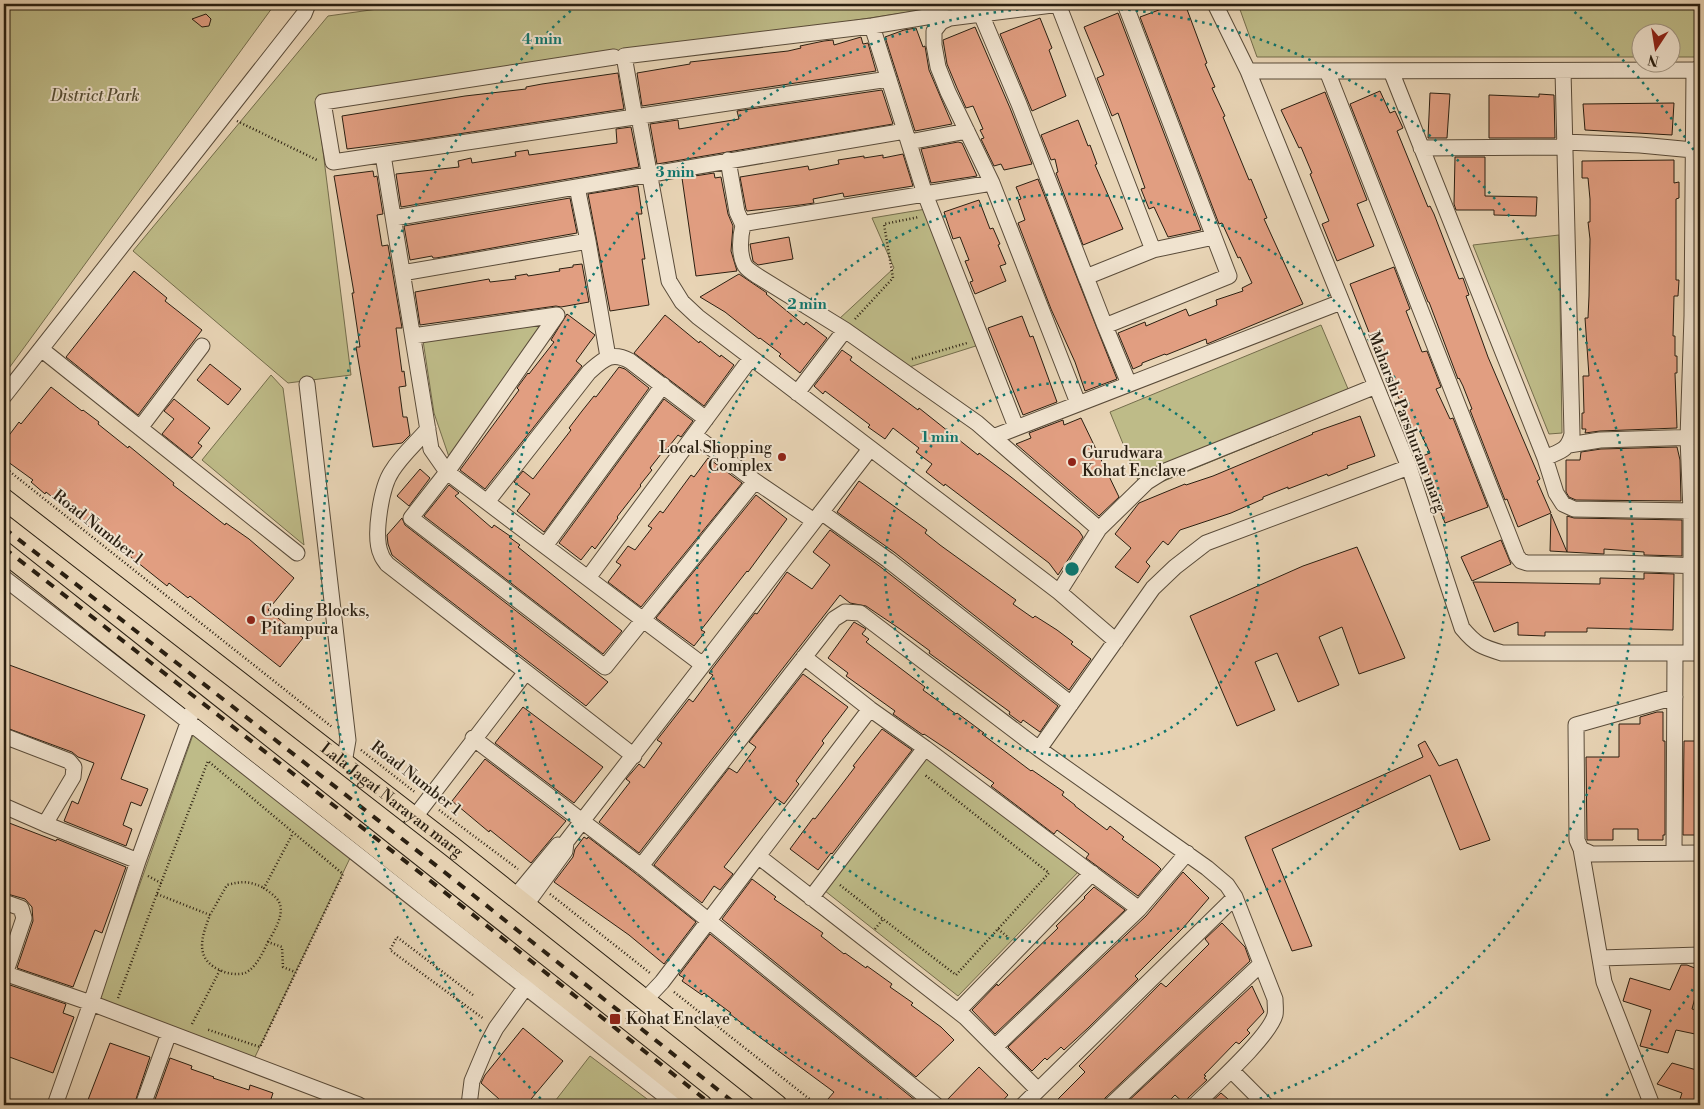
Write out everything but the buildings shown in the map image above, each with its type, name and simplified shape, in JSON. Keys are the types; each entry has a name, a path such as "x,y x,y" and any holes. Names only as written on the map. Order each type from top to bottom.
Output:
{"main road":[{"name":"Lala Jagat Narayan marg","path":"4,500 414,818 777,1105"},
{"path":"4,552 192,712 530,980 702,1105"}],"street":[{"path":"4,396 304,14 308,4"},
{"path":"1078,404 992,183 938,67 934,45 934,31 941,22 952,18 1059,4 1153,250"},
{"path":"1105,326 1229,276 1125,4"},
{"name":"Maharshi Parshuram marg","path":"1215,4 1248,71 1409,467 1462,628 1481,647 1502,653 1696,653"},
{"path":"981,14 1019,104 1129,384"},
{"path":"952,18 932,16 872,26 624,56 650,173 669,281 682,302 698,317 1059,592 1116,641"},
{"path":"872,26 925,194 1016,427"},
{"path":"614,57 323,102 333,162 889,79"},
{"path":"1563,70 1572,434 1569,445"},
{"path":"1248,71 1697,70 1697,128 1693,150 1697,197 1694,437 1691,510 1696,566 1696,653"},
{"path":"1327,71 1517,556 1521,561 1527,563 1620,563 1696,566"},
{"path":"1390,71 1545,458 1556,493 1563,504 1574,509 1691,510"},
{"path":"394,218 577,188 728,160 907,136 967,131"},
{"path":"1421,148 1640,145 1693,150"},
{"path":"383,155 431,449 447,472 703,664"},
{"path":"728,160 737,212 743,225 741,246 744,264 748,269 845,330 992,436 1099,529"},
{"path":"743,225 747,222 992,183"},
{"path":"577,188 608,357"},
{"path":"1087,280 1086,277 1153,250 1214,237"},
{"path":"402,273 588,241"},
{"path":"992,436 1341,302"},
{"path":"413,336 557,315 447,472 411,518 605,667 755,481"},
{"path":"797,393 845,330"},
{"path":"140,428 202,346"},
{"path":"41,349 297,553"},
{"path":"487,502 590,372 608,357 620,356 630,361 706,419"},
{"path":"588,578 751,358"},
{"path":"307,384 348,740 344,764"},
{"path":"545,546 663,385"},
{"path":"1059,592 1099,529 1147,482 1163,472 1376,386"},
{"path":"428,429 392,470 384,485 378,537 380,554 387,564 634,756"},
{"path":"694,435 755,481 817,516 888,560 1071,704"},
{"path":"1545,458 1563,450 1569,445 1600,440 1694,437"},
{"path":"520,901 535,882 565,851 566,842 581,822 870,449"},
{"path":"1039,749 1153,588 1175,566 1206,543 1409,467"},
{"path":"4,578 192,712 136,866 55,1105"},
{"path":"641,866 834,619 845,612 860,613 1039,749 1187,854 1227,885 1235,897 1275,1000 1275,1015 1266,1032 1195,1105"},
{"path":"1674,853 1675,653"},
{"path":"804,657 870,709 925,748 1139,909"},
{"path":"414,818 526,672"},
{"path":"1652,1105 1604,982 1581,849 1577,840 1576,726 1674,697"},
{"path":"645,1000 662,982 870,709"},
{"path":"4,736 69,760 74,767 73,777 45,824"},
{"path":"474,738 581,822 641,866 936,1105"},
{"path":"811,898 925,748"},
{"path":"4,806 136,866"},
{"path":"1581,849 1592,854 1700,853"},
{"path":"995,1047 1139,909 1187,854"},
{"path":"758,856 958,1011 1038,1090"},
{"path":"958,1011 1092,873"},
{"path":"1023,1105 1235,897"},
{"path":"4,902 21,908 24,914 4,973 91,1003 359,1105"},
{"path":"1600,958 1700,955"},
{"path":"1111,1105 1261,964"},
{"path":"469,1105 472,1081 496,1028 530,980 677,1105"},
{"path":"145,1105 169,1033"},
{"path":"1231,1070 1266,1105"}],"path":[{"path":"225,114 317,160"},
{"path":"845,330 893,278 884,224 923,216"},
{"path":"894,365 969,342"},
{"name":"Road Number 1","path":"4,467 348,740 535,882 817,1105"},
{"path":"118,998 208,761 342,874 260,1047 190,1023 220,970"},
{"path":"840,885 956,975 1049,873 925,775 919,782"},
{"path":"264,888 293,833"},
{"path":"136,866 161,883"},
{"path":"240,881 254,883 264,888 279,901 281,912 268,942 257,962 245,973 236,974 220,970 204,959 201,945 210,916 227,885 240,881"},
{"path":"157,894 210,916"},
{"path":"866,940 883,919"},
{"path":"473,996 397,938 390,950 496,1028"},
{"path":"268,942 282,947 283,967 296,972"}],"green space":[{"name":"District Park","path":"4,4 275,4 4,375"},
{"path":"413,4 961,4 317,103 351,375 288,383 133,251 328,16"},
{"path":"1238,4 1700,4 1700,57 1682,57 1682,22 1632,22 1632,57 1257,57"},
{"path":"932,208 982,344 903,369 839,319 894,268 872,218"},
{"path":"1559,235 1562,433 1549,434 1473,245"},
{"path":"557,315 449,457 434,413 422,334"},
{"path":"1321,325 1354,403 1142,490 1110,412"},
{"path":"271,375 283,388 304,545 202,460"},
{"path":"194,732 351,856 254,1059 99,999"},
{"path":"921,745 1083,867 958,996 815,883"},
{"path":"590,1056 655,1105 552,1105"}],"railway":[{"path":"4,528 438,867 737,1105"},
{"path":"4,548 428,879 712,1105"}],"place":[{"name":"Local Shopping Complex","path":"782,457"},
{"name":"Gurudwara Kohat Enclave","path":"1072,462"},
{"name":"Coding Blocks, Pitampura","path":"251,620"},
{"name":"Kohat Enclave","path":"615,1019"}]}
